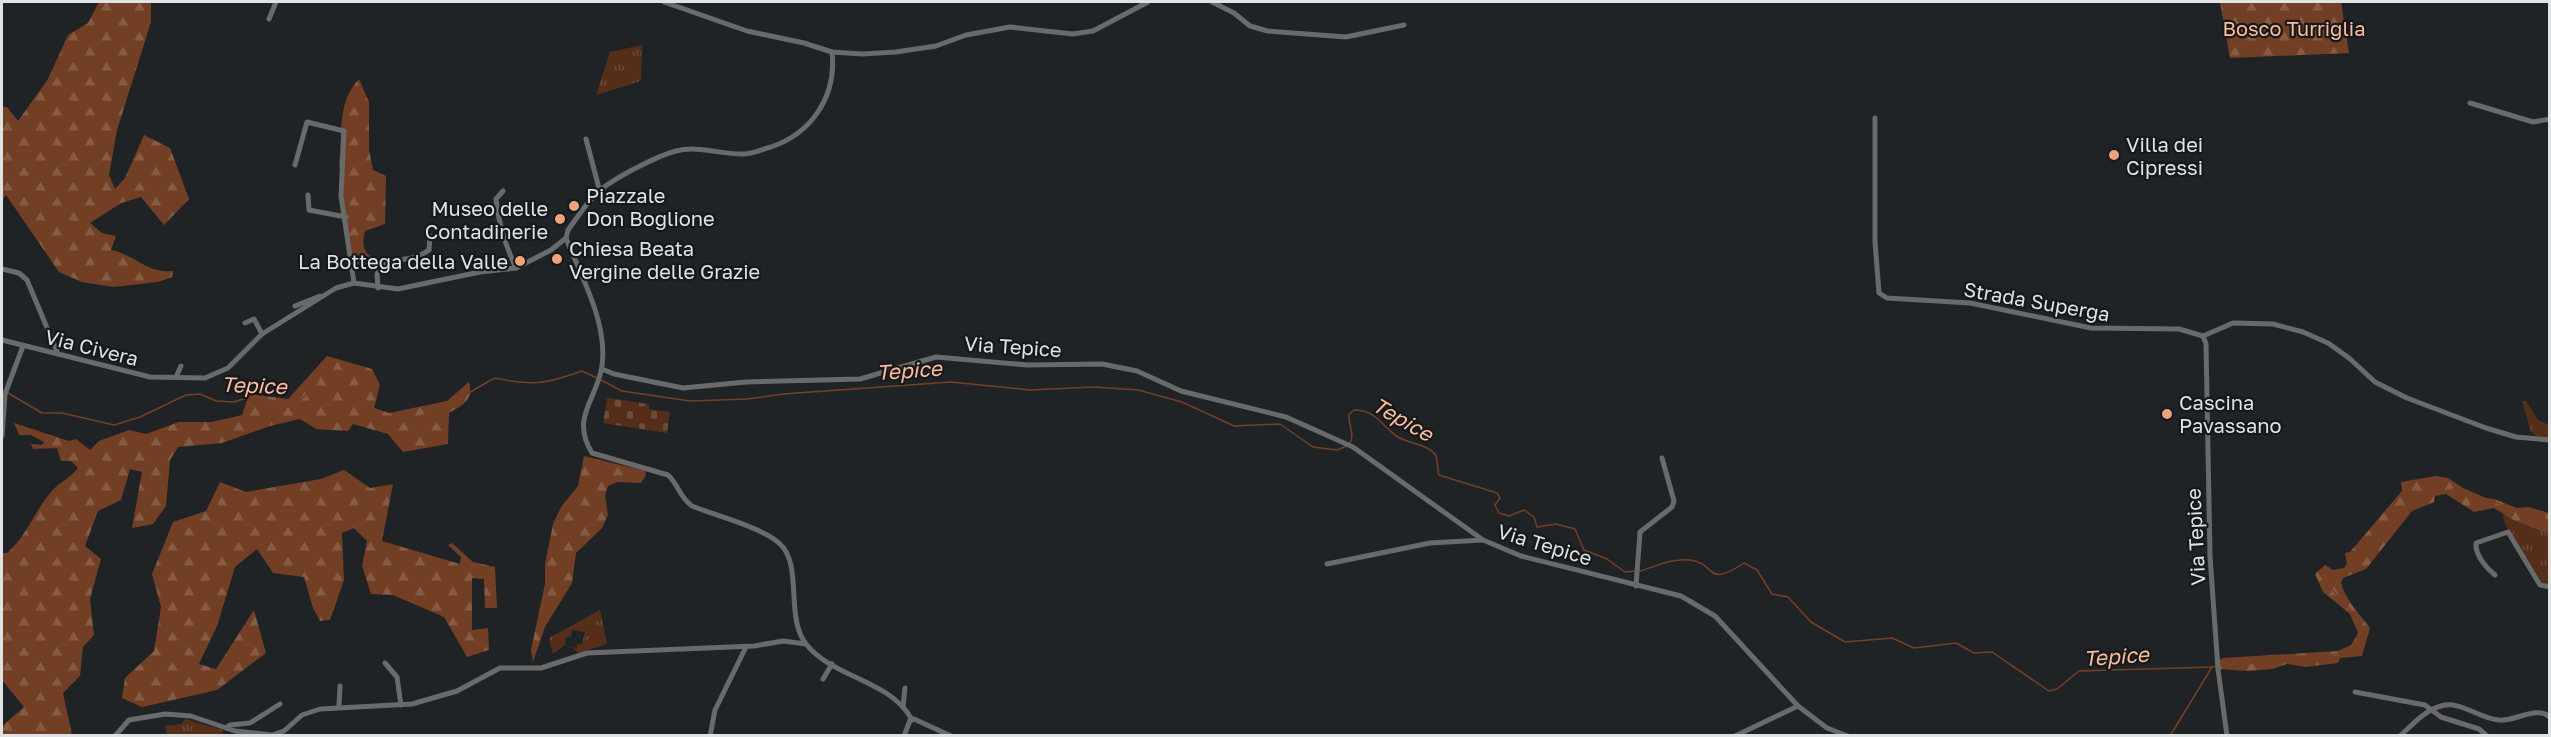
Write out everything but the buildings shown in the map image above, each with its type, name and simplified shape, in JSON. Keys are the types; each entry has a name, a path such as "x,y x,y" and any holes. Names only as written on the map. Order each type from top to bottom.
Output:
{"street":[{"path":"269,19 276,2"},
{"path":"664,2 747,31 804,43 832,52 896,52 936,46 966,35 1010,27 1073,34 1093,31 1149,2"},
{"path":"1212,2 1234,13 1250,26 1268,31 1346,38 1404,25"},
{"path":"806,644 795,615 789,558 779,543 765,533 692,506 684,499 674,480 668,475 600,458 592,453 582,431 601,371 601,332 566,238 568,230 606,186 676,151 696,149 725,154 748,154 780,143 802,131 815,118 829,92 833,67 832,52"},
{"path":"2470,103 2533,122 2550,119"},
{"name":"Strada Superga","path":"1875,118 1876,252 1879,293 1887,298 1970,303 2091,328 2179,329 2203,336"},
{"path":"295,165 307,122 344,131 342,196 354,283 398,290 480,272 516,268 551,250 566,238"},
{"path":"586,140 600,192"},
{"path":"503,191 496,199 498,220 502,237 516,268"},
{"path":"308,195 309,210 346,217"},
{"path":"378,288 377,274 382,264 392,260 400,262 425,253 429,250 430,236"},
{"path":"2,269 19,273 27,280 58,354"},
{"name":"Via Civera","path":"2,340 150,377 205,378 228,368 262,334 330,292 354,283"},
{"path":"295,306 330,292"},
{"path":"245,323 254,319 262,334"},
{"path":"2203,336 2233,323 2248,322 2273,324 2303,332 2328,343 2349,357 2374,382 2407,398 2486,428 2516,436 2550,440"},
{"name":"Via Tepice","path":"2203,336 2206,344 2208,402 2208,522 2218,669 2227,735"},
{"path":"2,436 5,393 23,346"},
{"name":"Via Tepice","path":"601,371 674,387 695,388 746,382 860,379 936,357 1027,365 1102,364 1137,371 1181,391 1286,417 1353,447 1483,540 1521,555 1681,597 1715,615 1798,706 1827,728 1848,735"},
{"path":"176,377 181,366"},
{"path":"1636,586 1640,532 1672,507 1674,501 1662,458"},
{"path":"2495,575 2487,568 2475,549 2476,543 2508,532 2540,585 2550,587"},
{"path":"1326,564 1430,543 1483,540"},
{"path":"115,735 129,720 165,714 191,716 226,728 272,735 284,731 302,715 339,706 401,705 434,699 457,691 500,668 540,668 587,652 746,646 783,641 806,644 832,664 880,690 903,707 910,721 904,735"},
{"path":"710,735 715,710 746,646"},
{"path":"385,663 397,677 401,705"},
{"path":"823,679 832,664"},
{"path":"339,706 340,686"},
{"path":"903,707 905,688"},
{"path":"2355,692 2425,705 2429,711 2479,729 2487,735"},
{"path":"226,728 230,725 250,723 280,704"},
{"path":"2400,735 2429,711 2451,705 2497,720 2539,711 2548,716"},
{"path":"1735,735 1798,706"},
{"path":"910,721 914,719 951,735"}],"green space":[{"path":"99,2 151,2 151,22 117,130 109,175 115,189 125,178 144,135 170,148 189,199 164,225 141,197 121,203 90,223 102,233 116,236 111,250 120,252 156,270 173,271 172,277 158,282 113,287 82,282 59,272 6,195 2,201 2,107 7,107 18,121 48,79 68,35 88,23"},
{"name":"Bosco Turriglia","path":"2220,2 2341,2 2349,53 2230,58"},
{"path":"642,45 641,81 596,95 610,52"},
{"path":"359,79 369,102 369,150 373,170 386,176 385,224 365,231 363,239 365,251 375,258 376,265 362,267 351,259 342,196 343,173 339,166 344,109 352,88"},
{"path":"327,356 372,369 380,385 374,408 389,413 447,401 469,382 469,398 449,413 448,444 403,452 388,434 353,424 348,431 316,429 300,419 270,426 222,443 178,447 170,460 166,506 153,524 132,528 142,472 130,469 121,500 98,511 85,546 101,559 90,599 94,635 83,647 80,676 63,693 72,735 2,735 2,726 24,707 2,680 2,553 7,553 14,547 51,492 78,468 71,461 61,461 57,448 33,449 31,444 42,445 44,442 31,435 19,435 14,423 69,441 76,439 90,450 99,441 129,430 146,434 179,422 212,422 242,415 249,394 288,399"},
{"path":"607,398 649,404 649,409 670,412 667,433 603,423"},
{"path":"2522,401 2526,401 2538,420 2549,425 2549,439 2540,438 2531,432"},
{"path":"584,456 645,471 646,475 641,483 617,482 608,486 605,495 608,515 602,528 576,553 572,583 545,627 533,662 531,650 545,584 545,564 553,524 561,507 578,486"},
{"path":"344,470 370,488 393,484 382,541 460,564 461,557 448,545 452,543 473,562 495,567 497,608 485,608 484,579 472,578 472,630 488,628 489,650 467,657 444,617 393,595 371,594 362,566 367,541 354,528 342,533 344,580 330,620 320,621 313,608 304,577 273,573 257,549 235,567 217,626 199,664 216,669 254,610 266,653 217,690 142,707 122,698 125,678 154,651 161,607 152,574 173,522 206,511 220,482 246,492 321,479"},
{"path":"2436,476 2448,478 2463,488 2486,498 2517,508 2529,507 2549,513 2549,534 2515,521 2494,508 2474,512 2446,494 2435,496 2434,502 2412,511 2366,569 2343,578 2341,583 2346,595 2370,628 2362,656 2340,658 2338,663 2306,667 2287,664 2272,669 2248,671 2218,669 2218,661 2223,658 2338,651 2351,645 2358,633 2350,614 2323,592 2315,574 2325,565 2333,570 2344,568 2347,564 2345,553 2350,552 2402,491 2401,482"},
{"path":"2502,511 2515,521 2549,534 2549,586 2542,583 2505,524"},
{"path":"600,610 607,644 579,653 571,647 577,648 577,644 582,644 585,632 572,630 571,637 566,637 565,645 553,654 549,638"},
{"path":"185,719 223,730 222,735 167,735 165,726 182,724"}],"waterway":[{"name":"Tepice","path":"8,393 42,413 62,413 114,425 140,417 186,395 200,394 216,401 234,402 250,397 288,403 298,402 310,391 320,376 337,370 361,378 369,415 388,419 405,419 436,411 495,378 530,383 559,379 582,371 597,378"},
{"name":"Tepice","path":"601,380 622,391 690,401 747,399 783,394 951,382 1030,390 1094,387 1138,390 1182,402 1234,426 1280,424 1313,447 1337,450 1347,446"},
{"name":"Tepice","path":"1350,443 1352,436 1349,414 1354,410 1368,413 1398,437 1433,452 1437,458 1439,475 1497,493 1500,498 1495,505 1499,513 1509,516 1524,510 1534,517 1537,527 1556,524 1575,529 1584,550 1607,559 1625,572 1636,571"},
{"name":"Tepice","path":"1640,571 1677,560 1690,560 1704,565 1712,572 1723,574 1744,563 1757,570 1772,594 1788,597 1811,622 1845,642 1892,638 1914,648 1956,643 1974,653 1992,652 2049,691 2057,689 2079,671 2212,667 2357,652 2364,643 2357,619 2330,587 2327,579 2351,571 2406,507 2429,494 2455,489 2550,521"},
{"path":"2170,736 2212,667"}],"place":[{"name":"Villa dei Cipressi","path":"2114,155"},
{"name":"Piazzale Don Boglione","path":"574,206"},
{"name":"Museo delle Contadinerie","path":"560,219"},
{"name":"Chiesa Beata Vergine delle Grazie","path":"557,259"},
{"name":"La Bottega della Valle","path":"520,261"},
{"name":"Cascina Pavassano","path":"2167,414"}]}
